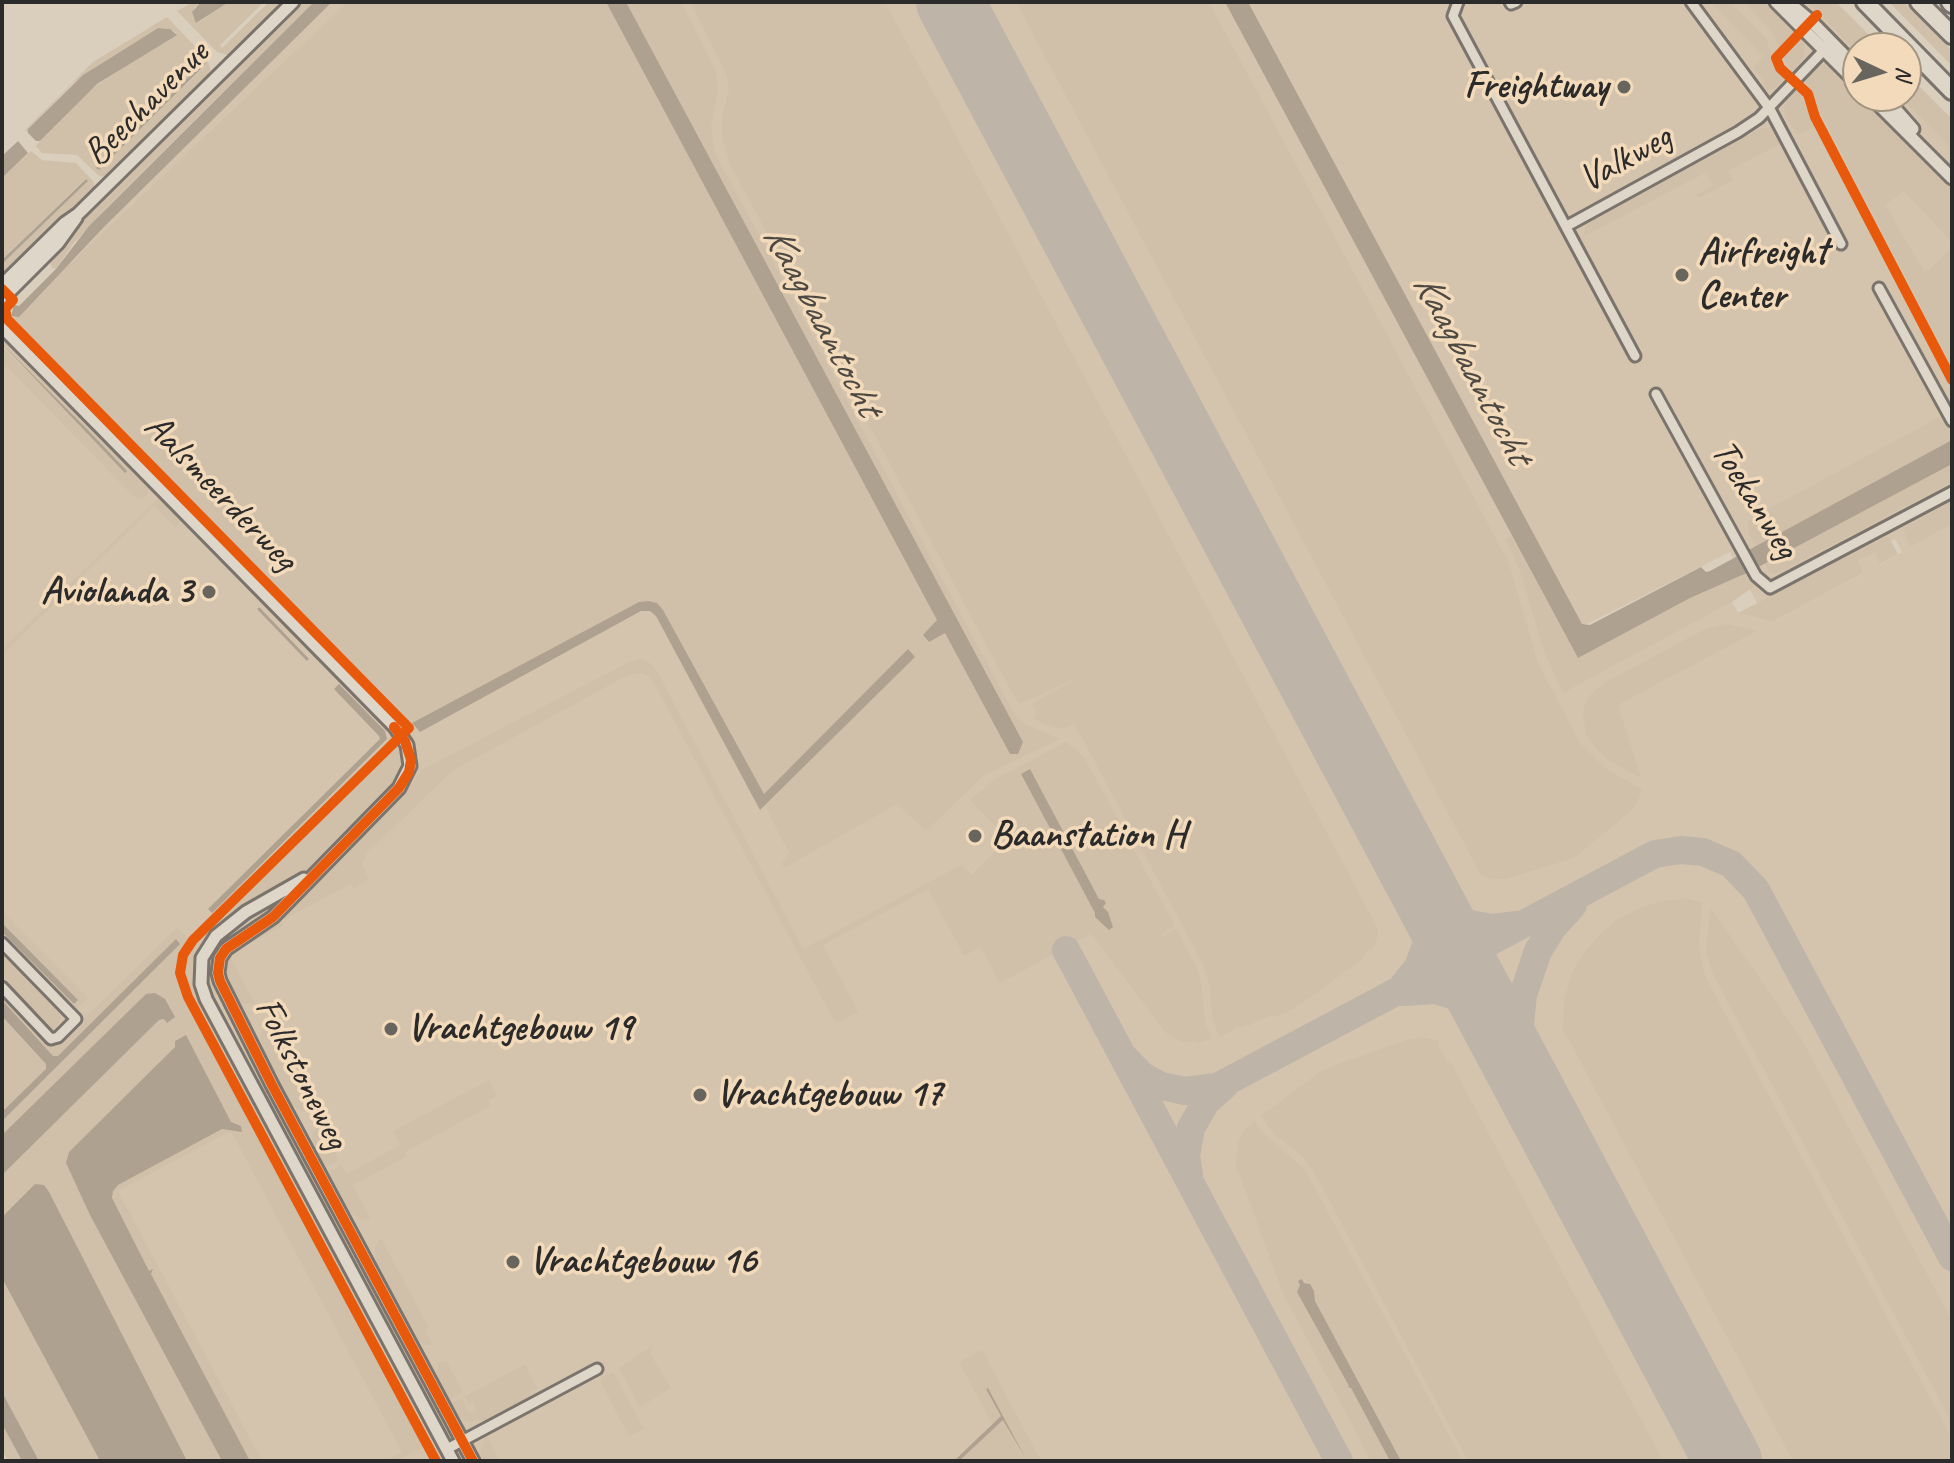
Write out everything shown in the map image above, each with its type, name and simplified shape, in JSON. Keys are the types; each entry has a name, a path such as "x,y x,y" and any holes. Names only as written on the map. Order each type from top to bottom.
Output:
{"highway":[{"path":"1865,2 1952,91"},
{"path":"1919,2 1952,35"}],"street":[{"name":"Beechavenue","path":"2,285 293,2"},
{"name":"Valkweg","path":"1458,2 1453,16 1567,226 1738,132 1770,109 1828,46"},
{"path":"1691,2 1770,109 1841,244"},
{"path":"1776,2 1842,57"},
{"path":"1788,2 1842,64"},
{"path":"1886,112 1952,178"},
{"path":"1899,112 1952,170"},
{"name":"Beechavenue","path":"2,299 58,243 78,214"},
{"path":"1567,226 1635,356"},
{"path":"1879,288 1952,421"},
{"name":"Aalsmeerderweg","path":"2,327 395,727 405,741 411,760"},
{"name":"Toekanweg","path":"1656,394 1756,576 1770,588 1952,492"},
{"name":"Folkstoneweg","path":"411,760 409,772 399,788 268,921 226,949 219,961 219,977 272,1085 473,1461"},
{"name":"Folkstoneweg","path":"315,872 251,908 216,936 202,958 201,984 206,999 453,1461"},
{"path":"2,943 76,1019 58,1037 51,1039 2,987"},
{"path":"447,1449 597,1369"}],"shaded area":[{"path":"193,2 201,2 194,8 197,23 229,2 264,2 220,45 222,48 269,2 285,2 230,56 217,52 177,11"},
{"path":"201,2 229,2 196,23 192,12"},
{"path":"301,2 314,2 109,205 73,244 56,269 52,268 50,261 85,215"},
{"path":"314,2 332,2 105,226 19,317 11,316 14,305 19,306 56,269 89,226"},
{"path":"332,2 606,2 945,632 626,2 1226,2 1577,647 1717,574 1738,613 1772,622 1862,574 1857,562 1875,553 1881,564 1902,552 1895,539 1759,607 1730,552 1581,627 1245,2 1819,2 1844,32 1842,32 1842,112 1922,110 1952,136 1952,1461 39,1461 2,1392 2,329 62,273 105,226","holes":["1038,808 964,956 929,889 970,874"]},
{"path":"348,2 606,2 938,621 923,635 945,632 1010,754 1015,755 1023,742 626,2 681,2 716,71 718,92 711,127 715,153 1014,714 1025,724 1060,739 983,776 926,831 897,804 784,868 782,863 789,853 765,806 915,657 908,650 764,795 663,610 648,601 639,602 412,723 12,318"},
{"path":"606,2 626,2 1023,742 1018,754 1010,754 945,633 929,642 923,635 937,620"},
{"path":"690,2 885,2 1378,929 1377,940 1365,957 1293,1010 1271,1015 1248,1026 1238,1028 1236,1025 1235,1029 1219,1037 1212,1018 1210,986 1202,962 1074,723 1064,729 1033,718 1037,712 1032,704 1081,676 1020,704 1012,693 729,162 722,134 722,116 729,89 727,76"},
{"path":"1016,2 1209,2 1509,563 1538,663 1580,743 1605,768 1642,789 1632,810 1574,858 1506,879 1481,875"},
{"path":"1225,2 1248,2 1582,624 1590,625 1701,567 1706,572 1710,571 1952,440 1952,464 1578,658"},
{"path":"1710,2 1730,2 1766,38 1775,68 1783,78 1775,89 1767,91 1761,87 1765,81 1753,68 1763,56"},
{"path":"1744,2 1764,2 1793,33 1779,48 1773,33"},
{"path":"1808,2 1836,2 1866,32 1842,32 1842,37"},
{"path":"1889,2 1904,2 1952,51 1952,66 1922,32"},
{"path":"167,17 207,59 212,75 108,177 99,176 77,155 42,153 36,146 92,88 177,33 158,28 92,69 72,84 28,129 28,133 25,130 93,62","holes":["204,62 206,65 99,170 97,168"]},
{"path":"158,28 170,29 177,35 97,84 40,141 28,133 28,129 83,75"},
{"path":"1802,34 1803,58 1792,71 1783,54"},
{"path":"1827,61 1842,73 1842,112 1885,112 1952,178 1952,242 1904,191 1885,205 1924,271 1929,270 1952,248 1952,367 1805,82 1813,71"},
{"path":"204,62 206,64 99,170 96,168"},
{"path":"1797,89 1816,126 1797,135 1785,115 1784,106"},
{"path":"1922,89 1952,119 1952,149 1916,112 1922,112"},
{"path":"1771,127 1784,142 1728,171 1733,180 1699,198 1696,195 1713,185 1707,172 1583,237 1586,223 1759,129"},
{"path":"18,141 28,153 2,178 2,156"},
{"path":"31,151 42,160 76,163 93,181 95,190 2,282 2,264 87,182 85,179 2,260 2,178"},
{"path":"86,179 88,181 2,264 2,260"},
{"path":"2,335 147,482 149,490 145,497 134,497 2,365 2,347 127,471 2,344"},
{"path":"2,344 127,471 125,473"},
{"path":"1943,415 1952,432 1952,440 1756,547 1748,532 1748,521 1755,516"},
{"path":"1952,464 1952,482 1776,574 1769,572 1765,563"},
{"path":"159,498 164,499 183,519 175,527 154,506 2,655 2,649"},
{"path":"1952,501 1952,524 1910,547 1903,529"},
{"path":"1511,536 1578,658 1690,598 1749,572 1756,585 1732,602 1563,693 1544,651 1519,568 1505,539"},
{"path":"1888,536 1898,554 1880,564 1875,553 1858,561 1863,573 1772,622 1738,613"},
{"path":"639,602 657,603 663,610 764,794 908,649 915,657 760,810 656,616 650,611 641,611 420,732 412,723"},
{"path":"1726,624 1757,631 1618,705 1641,778 1610,761 1596,749 1586,734 1583,712 1593,692 1705,629"},
{"path":"640,659 650,663 658,673 803,949 961,865 971,874 1007,838 970,800 995,779 1066,742 1084,757 1121,825 1113,830 1115,837 1125,833 1175,926 1161,937 1176,929 1197,968 1205,1022 1212,1039 1197,1043 1181,1042 1167,1034 1091,934 1000,983 981,947 964,956 928,889 823,945 858,1012 836,1024 655,685 650,677 640,673 630,674 452,771 366,854 362,864 368,878 366,882 354,888 351,884 285,919 279,915 415,780 421,770","holes":["1030,770 1111,923 1106,926 1098,918 1021,775"]},
{"path":"339,684 385,731 387,739 212,913 208,909 380,739 334,689"},
{"path":"397,743 401,757 399,771 383,797 302,876 199,955 196,982 203,1004 197,1008 183,977 184,962 190,948"},
{"path":"1030,769 1099,899 1106,903 1103,907 1113,927 1109,930 1095,917 1021,774"},
{"path":"292,890 290,896 279,899 260,918 213,953 209,972 217,993 214,997 210,996 204,971 210,948 244,916"},
{"path":"1686,898 1702,902 1699,950 1705,976 1952,1439 1952,1461 1793,1461 1563,1029 1564,1000 1569,982 1577,962 1599,935 1619,918 1640,908"},
{"path":"1710,907 1801,1038 1952,1321 1952,1423 1713,974 1706,951"},
{"path":"2,911 88,998 74,1012 2,939 2,932 73,1004 77,999 2,923"},
{"path":"275,919 284,925 229,955 255,1004 242,1003 231,995 223,981 223,964 227,955"},
{"path":"2,923 78,1000 74,1004 2,932"},
{"path":"177,928 190,940 178,965 182,989 423,1447 397,1461 385,1461 402,1452 231,1131 118,1191 262,1461 250,1461 150,1274 154,1270 149,1272 113,1202 113,1191 118,1185 222,1129 242,1131 241,1126 231,1122 186,1036 175,1040 175,1047 69,1152 66,1163 90,1215 222,1461 187,1461 45,1186 35,1184 2,1217 2,1175 159,1020 164,1019 146,994 2,1135 2,1121 180,944 175,940 58,1056 53,1056 2,1000 2,991 48,1040 58,1044"},
{"path":"176,939 180,944 2,1121 2,1112 46,1069 46,1064 2,1016 2,1000 53,1056 58,1056"},
{"path":"2,947 56,1002 61,1016 56,1031 46,1030 2,983"},
{"path":"155,993 165,999 175,1017 167,1023 164,1019 159,1020 2,1175 2,1135 146,994"},
{"path":"2,1016 46,1064 46,1069 2,1112"},
{"path":"266,1024 312,1111 302,1112 292,1105 263,1050 260,1036"},
{"path":"186,1035 231,1122 241,1126 242,1132 222,1129 118,1185 112,1198 149,1271 153,1269 151,1274 250,1461 222,1461 90,1215 66,1163 69,1152 175,1047 175,1041"},
{"path":"237,1036 241,1038 280,1111 279,1117 273,1114 235,1042"},
{"path":"221,1037 376,1327 369,1331 214,1040"},
{"path":"1421,1037 1440,1041 1438,1045 1446,1060 1450,1061 1663,1461 1468,1461 1314,1172 1300,1154 1274,1134 1261,1116 1324,1069"},
{"path":"489,1080 497,1096 488,1100 491,1106 405,1152 407,1157 353,1185 371,1220 360,1219 349,1212 328,1172 341,1165 347,1174 400,1145 393,1131"},
{"path":"1255,1121 1261,1131 1305,1170 1463,1461 1401,1461 1315,1301 1314,1291 1302,1279 1299,1293 1390,1461 1371,1461 1282,1291 1236,1165 1238,1141 1244,1130"},
{"path":"320,1125 339,1160 325,1167 312,1140 313,1132"},
{"path":"298,1148 336,1214 334,1221 329,1219 295,1154"},
{"path":"35,1184 44,1185 49,1192 187,1461 100,1461 2,1278 2,1217"},
{"path":"381,1238 429,1328 425,1330 433,1345 424,1345 417,1340 376,1263 375,1248"},
{"path":"362,1267 404,1343 404,1350 398,1347 359,1274 358,1270"},
{"path":"2,1278 100,1461 39,1461 2,1392"},
{"path":"1302,1279 1314,1291 1315,1301 1401,1461 1390,1461 1348,1387 1297,1292 1298,1281"},
{"path":"652,1346 650,1353 671,1388 640,1407 619,1368"},
{"path":"982,1350 1041,1461 1027,1461 988,1388 1001,1416 992,1424 959,1362"},
{"path":"439,1362 447,1362 463,1392 449,1399 437,1375"},
{"path":"525,1364 537,1388 531,1391 529,1399 485,1423 484,1420 468,1422 459,1416 451,1403 462,1398 469,1412 476,1411 474,1403 469,1405 464,1397"},
{"path":"613,1372 644,1429 629,1436 601,1383 601,1378"},
{"path":"988,1388 1027,1461 1003,1420 959,1461 954,1461 1001,1416"},
{"path":"2,1392 39,1461 22,1461 2,1424"},
{"path":"1003,1419 1025,1461 959,1461 998,1422"},
{"path":"2,1424 22,1461 8,1461 2,1450"},
{"path":"487,1437 500,1461 482,1461 480,1458 482,1444"}],"waterway":[{"path":"259,609 307,659"}],"taxiway":[{"path":"1123,1056 1141,1075 1161,1086 1185,1091 1217,1087 1655,854 1681,850 1703,852 1731,864 1756,890 1952,1257"},
{"path":"1424,891 1444,910 1470,924 1492,928 1517,925"},
{"path":"1403,986 1418,967 1428,940 1429,920 1424,891"},
{"path":"1539,1106 1522,1052 1520,1024 1523,995 1538,951 1553,927 1573,905"},
{"path":"1066,950 1339,1461"},
{"path":"1403,992 1435,990 1462,998 1481,1011 1505,1043"},
{"path":"1189,1174 1186,1156 1191,1128 1206,1102 1225,1085"}],"runway":[{"path":"950,2 1728,1461"}],"cycle path":[{"path":"1817,15 1776,58 1780,68 1808,94 1815,117 1952,380"},
{"path":"2,289 13,300 5,309 7,319 409,728 193,940 183,955 180,973 188,997 436,1461"},
{"path":"394,727 405,741 411,760 409,772 399,788 273,917 226,949 220,958 218,973 272,1085 473,1461"}],"place":[{"name":"Freightway","path":"1624,87"},
{"name":"Airfreight Center","path":"1682,275"},
{"name":"Aviolanda 3","path":"209,592"},
{"name":"Baanstation H","path":"975,836"},
{"name":"Vrachtgebouw 19","path":"391,1029"},
{"name":"Vrachtgebouw 17","path":"700,1095"},
{"name":"Vrachtgebouw 16","path":"513,1262"}],"water label":[{"name":"Kaagbaantocht","path":"821,321"},
{"name":"Kaagbaantocht","path":"1471,369"}]}
